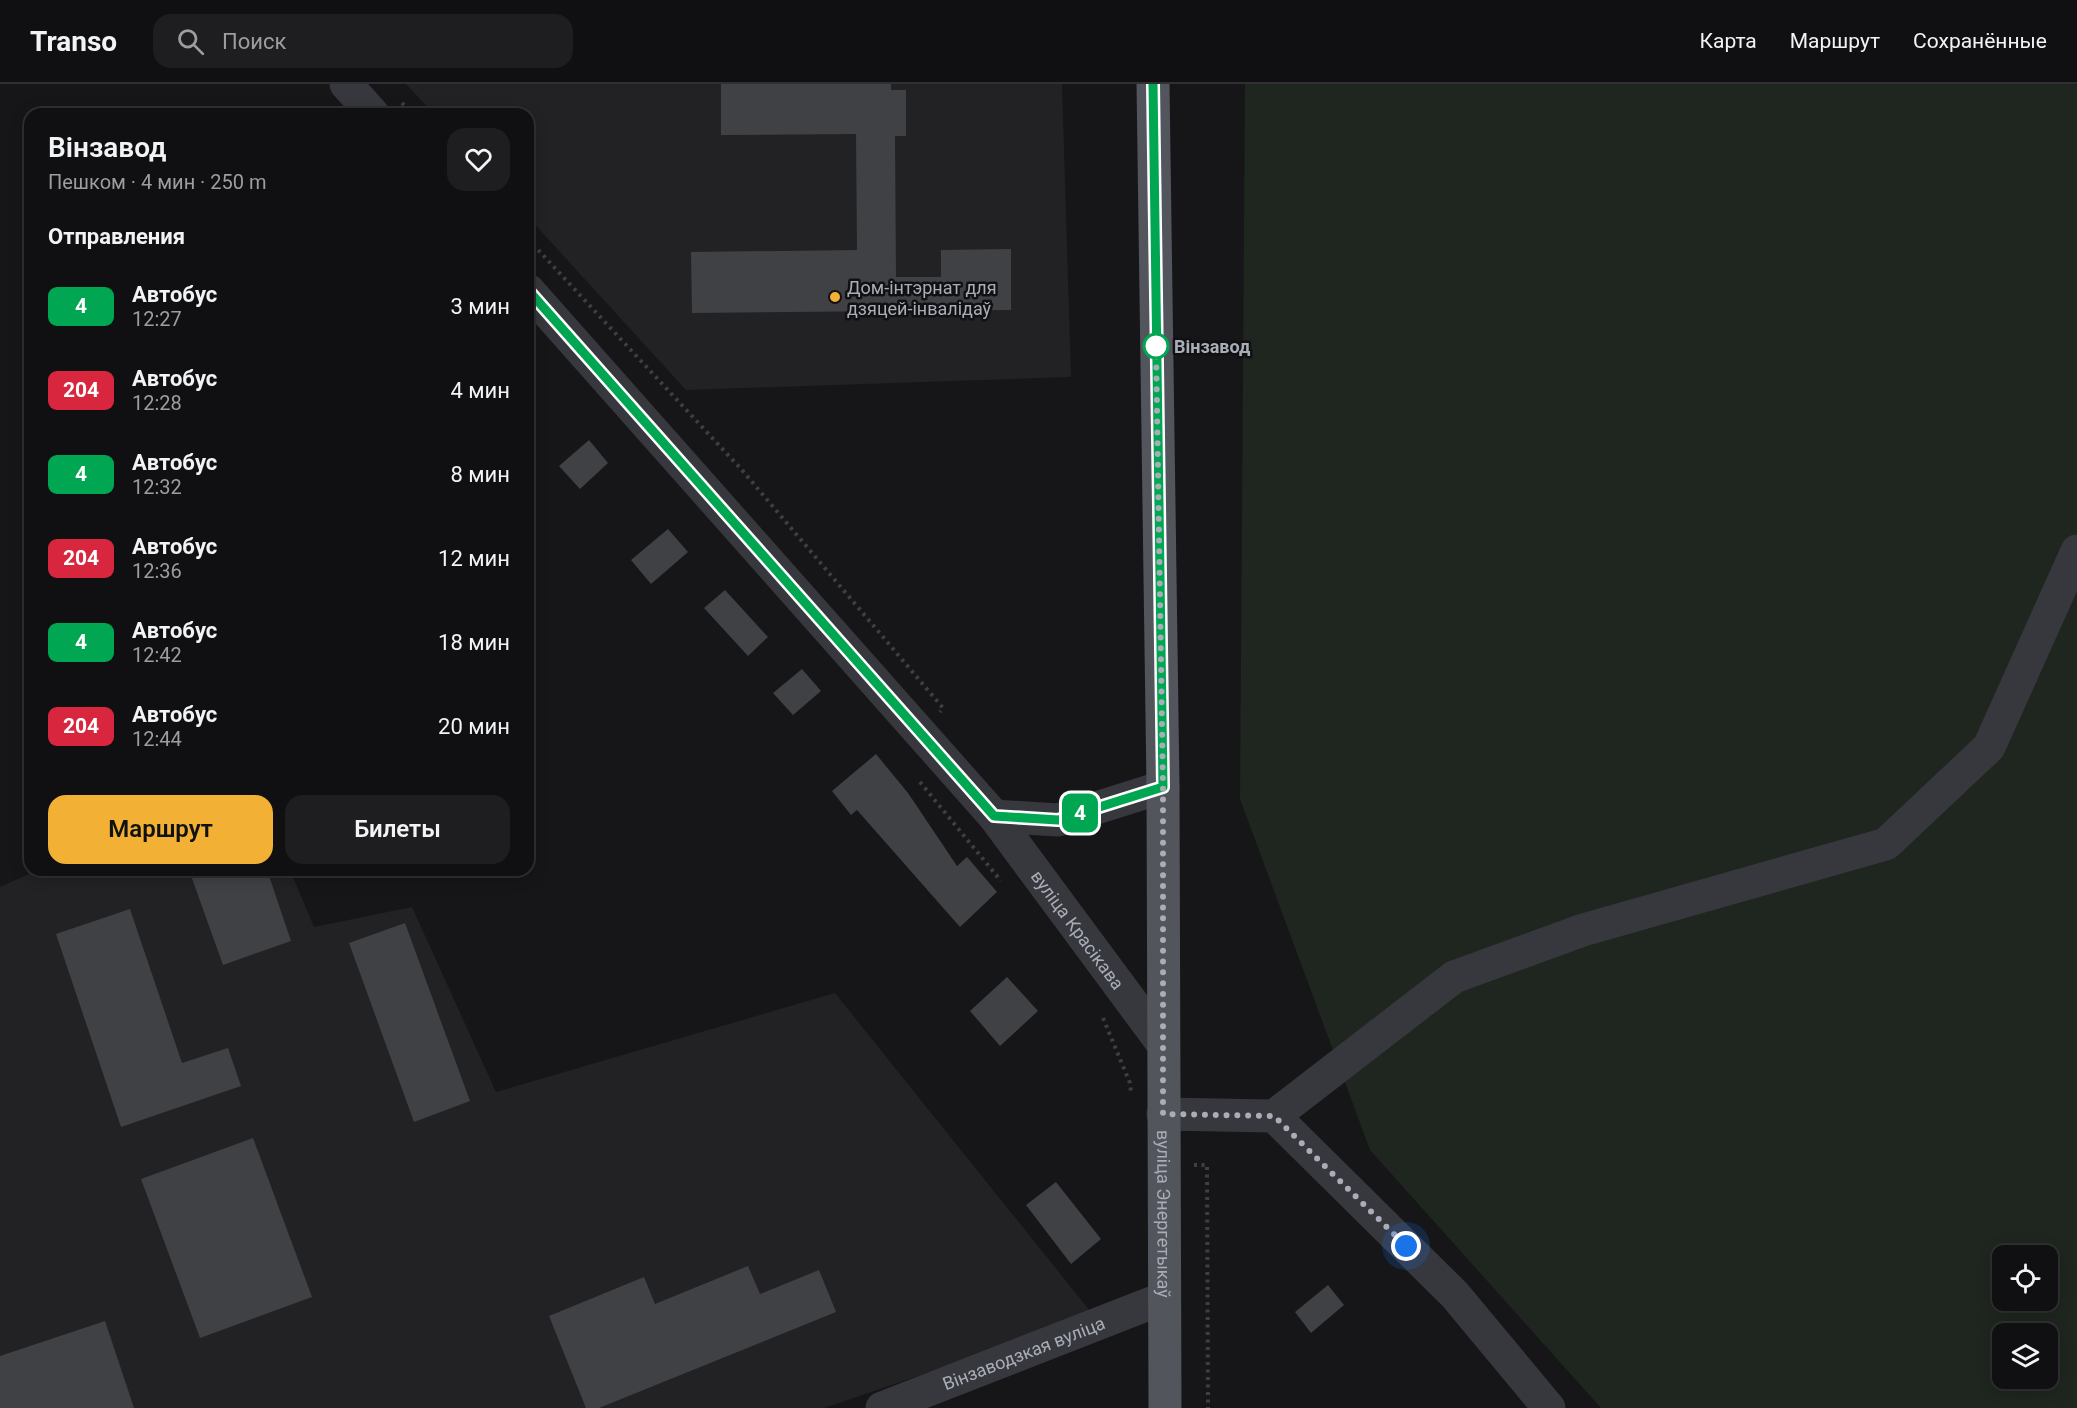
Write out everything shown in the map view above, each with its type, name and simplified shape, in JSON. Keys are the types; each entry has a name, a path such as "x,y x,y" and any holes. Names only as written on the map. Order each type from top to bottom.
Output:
{"main road":[{"name":"вуліца Энергетыкаў","path":"1153,84 1163,787 1162,1044 1165,1408"}],"street":[{"path":"346,84 368,108"},
{"name":"вуліца Красікава","path":"534,297 994,816 1162,1044"},
{"path":"1163,1114 1274,1116 1454,977 1583,930 1886,844 1989,747 2077,551"},
{"path":"994,816 1058,820 1163,787"},
{"path":"1274,1116 1455,1295 1549,1408"},
{"name":"Вінзаводзкая вуліца","path":"882,1408 1164,1298"}],"shaded area":[{"name":"Дом-інтэрнат для дзяцей-інвалідаў","path":"406,84 1062,84 1071,377 686,390 534,224 534,108 428,108"},
{"path":"1245,84 2077,84 2077,1408 1601,1408 1370,1150 1240,799"},
{"path":"25,876 293,876 314,927 412,907 496,1092 835,993 1094,1316 824,1408 0,1408 0,887"}],"building":[{"path":"721,84 891,84 891,90 906,90 906,136 895,136 896,277 941,277 941,250 1011,249 1011,310 692,313 691,252 857,250 856,134 721,135"},
{"path":"589,440 608,463 580,489 559,466"},
{"path":"668,529 688,552 651,584 631,560"},
{"path":"725,590 768,637 748,656 704,608"},
{"path":"802,669 821,691 793,715 773,693"},
{"path":"876,754 908,793 957,866 967,857 997,892 960,927 857,810 851,815 832,791"},
{"path":"191,876 269,876 291,941 223,965"},
{"path":"130,909 182,1063 228,1048 241,1086 121,1127 56,934"},
{"path":"405,923 470,1101 414,1122 349,943"},
{"path":"1007,977 1038,1011 1000,1046 970,1011"},
{"path":"253,1138 312,1297 200,1338 141,1179"},
{"path":"1056,1182 1101,1239 1071,1264 1026,1205"},
{"path":"748,1266 760,1294 819,1270 836,1312 599,1408 586,1408 549,1316 644,1277 655,1304"},
{"path":"1328,1285 1344,1305 1311,1333 1295,1312"},
{"path":"105,1321 134,1408 0,1408 0,1356"}],"bus line":[{"name":"4","path":"534,297 994,816 1058,820 1163,787 1153,84"}],"place":[{"name":"Дом-інтэрнат для дзяцей-інвалідаў","path":"835,297"},
{"name":"Вінзавод","path":"1156,346"}],"route":[{"path":"1156,346 1163,787 1163,1114 1274,1116 1406,1246"}]}
